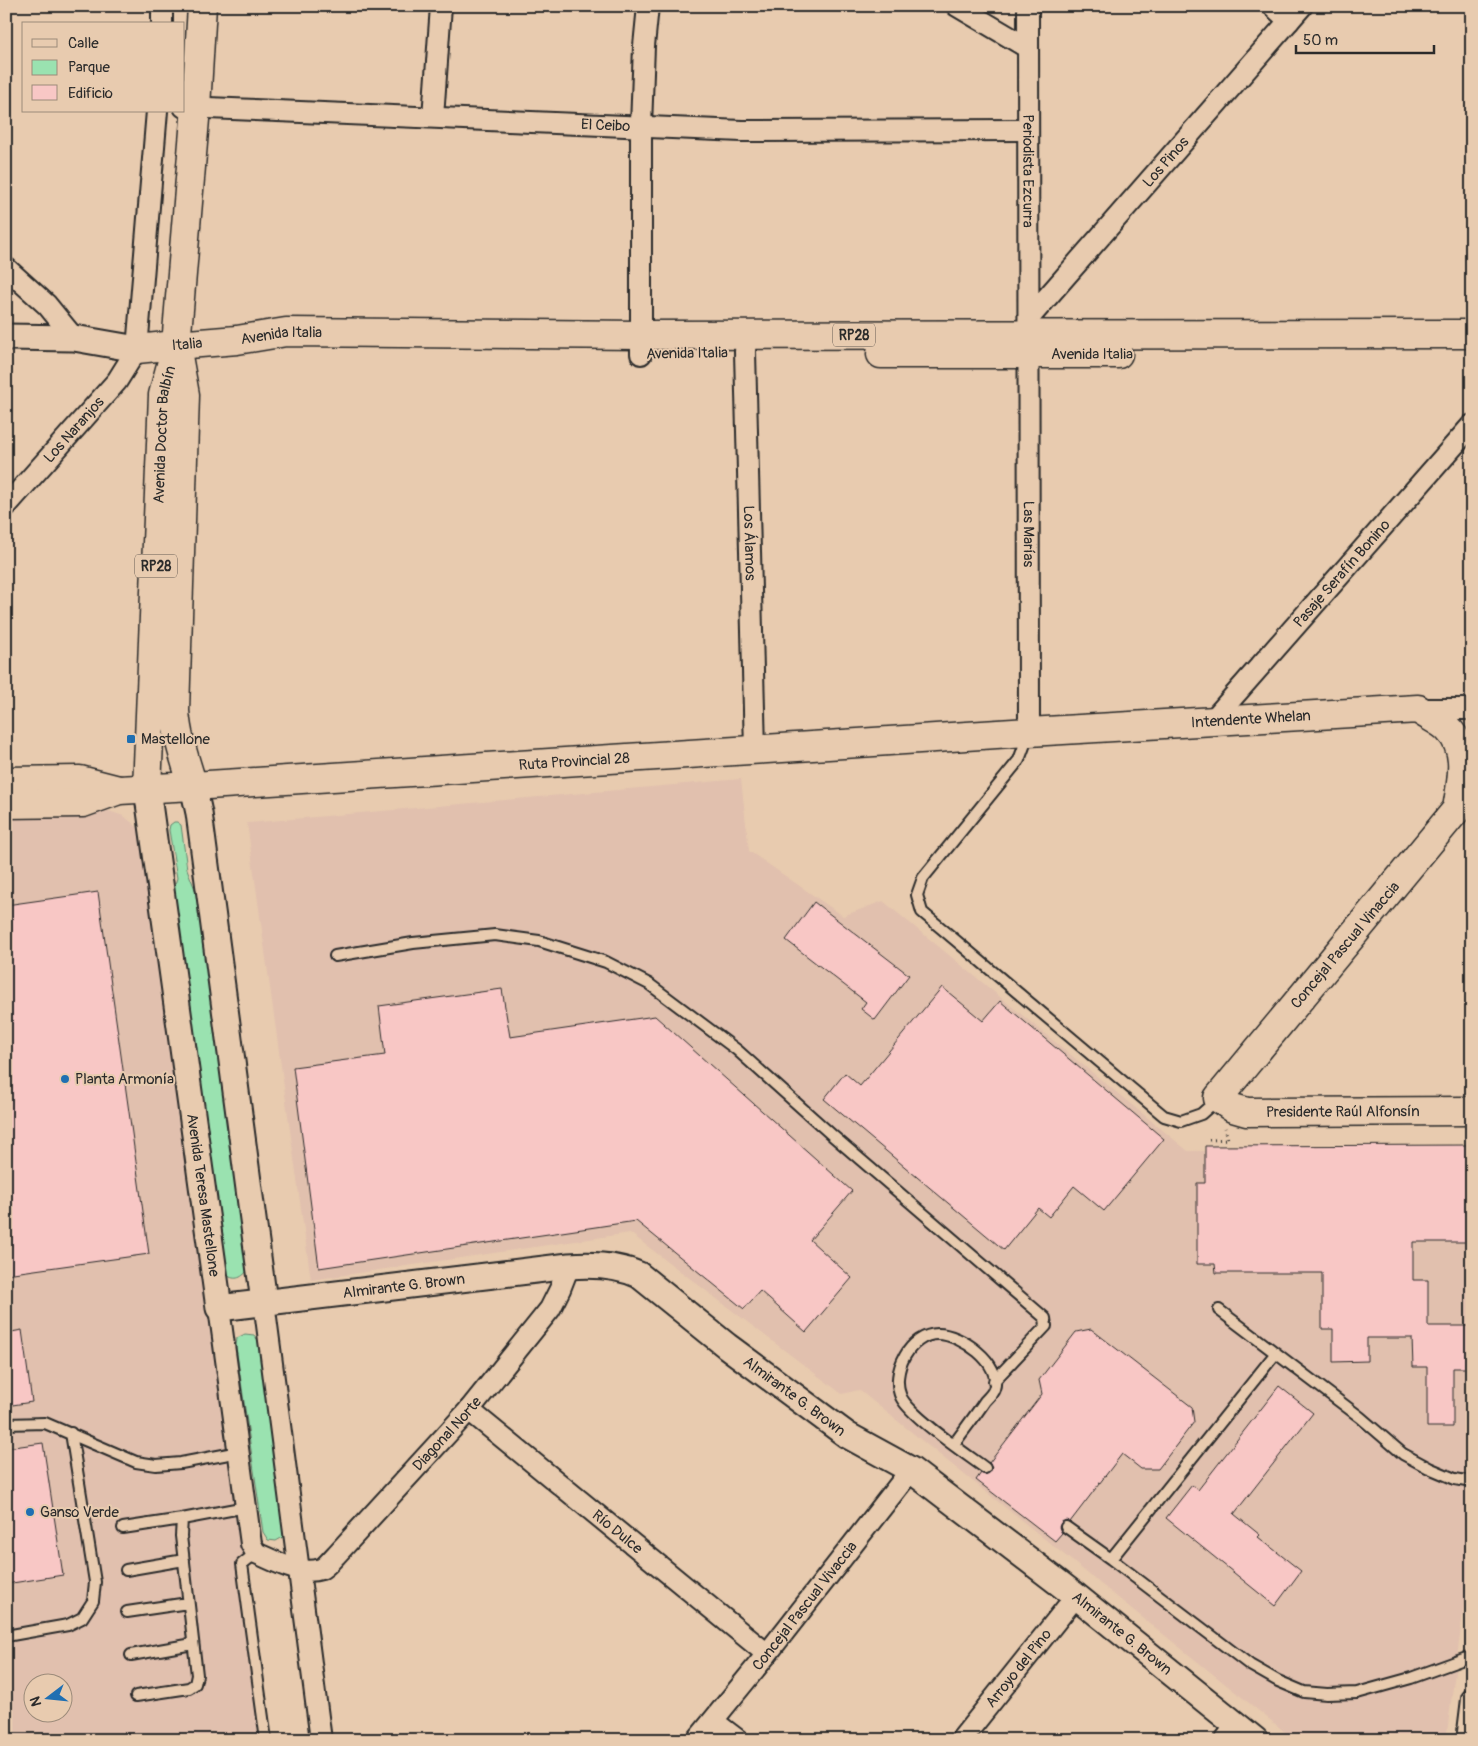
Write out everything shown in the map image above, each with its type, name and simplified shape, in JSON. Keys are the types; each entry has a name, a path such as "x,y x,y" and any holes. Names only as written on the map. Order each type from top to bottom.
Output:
{"main road":[{"path":"176,345 190,107 202,6"},
{"name":"Avenida Italia","path":"237,340 283,348 745,343 1029,336 1472,334"},
{"name":"Avenida Italia","path":"1029,336 1472,352"},
{"name":"Italia","path":"137,349 237,340"},
{"name":"Avenida Doctor Balbín","path":"176,345 184,395 175,711 176,731 193,786"},
{"name":"Avenida Doctor Balbín","path":"147,789 163,395 176,345"},
{"path":"1418,709 1447,729 1457,743 1463,760 1464,800"},
{"name":"Intendente Whelan","path":"1029,732 1418,709"},
{"name":"Ruta Provincial 28","path":"120,790 1029,732"},
{"path":"6,781 80,780 120,790"},
{"path":"6,804 83,803 120,790"},
{"name":"Concejal Pascual Vinaccia","path":"1218,1098 1464,800"},
{"name":"Presidente Raúl Alfonsín","path":"1218,1098 1233,1108 1246,1112 1472,1111"}],"street":[{"path":"162,6 162,22"},
{"path":"433,117 441,6"},
{"path":"640,344 641,126 644,46 648,6"},
{"path":"957,6 1028,48"},
{"name":"Periodista Ezcurra","path":"1028,6 1029,336"},
{"path":"1273,6 1295,14"},
{"name":"Los Pinos","path":"1029,336 1295,14"},
{"name":"El Ceibo","path":"190,107 742,131 1028,130"},
{"path":"6,337 74,338 137,349 156,112"},
{"path":"6,268 47,305 74,338"},
{"name":"Las Marías","path":"1029,336 1029,732"},
{"name":"Los Álamos","path":"745,343 755,750"},
{"name":"Los Naranjos","path":"6,506 117,381 137,349"},
{"name":"Pasaje Serafín Bonino","path":"1211,722 1472,425"},
{"name":"Intendente Whelan","path":"1418,709 1472,709"},
{"path":"193,786 199,813 321,1740"},
{"name":"Avenida Teresa Mastellone","path":"147,789 251,1544 256,1553"},
{"name":"Almirante G. Brown","path":"219,1308 569,1266 608,1266 626,1269 639,1275 727,1346 848,1435 911,1470 1076,1596 1239,1735"},
{"name":"Diagonal Norte","path":"299,1570 322,1568 336,1556 469,1410 550,1309 569,1266"},
{"name":"Río Dulce","path":"469,1410 767,1654"},
{"name":"Concejal Pascual Vivaccia","path":"697,1740 911,1470"},
{"path":"256,1553 299,1570"},
{"name":"Arroyo del Pino","path":"961,1740 1076,1596"},
{"path":"1467,1740 1472,1698"},
{"path":"712,1721 738,1740"}],"lane":[{"path":"1029,732 1019,760 923,878 917,895 922,912 1164,1116 1181,1121 1201,1114 1218,1098"},
{"path":"335,956 414,943 495,935 539,942 606,962 649,984 737,1050 833,1136 1046,1318 1046,1326 994,1381"},
{"path":"1219,1310 1360,1417 1402,1454 1455,1479 1472,1482"},
{"path":"954,1444 994,1389 994,1374 988,1361 966,1343 937,1334 921,1339 908,1351 901,1361 898,1376 901,1397 916,1415 985,1468"},
{"path":"1111,1559 1276,1353"},
{"path":"6,1424 45,1423 136,1462 156,1465 181,1463 239,1452"},
{"path":"6,1636 68,1626 82,1618 93,1601 95,1582 71,1433"},
{"path":"123,1528 182,1520 246,1507"},
{"path":"136,1696 189,1688 195,1684 197,1675 181,1536 182,1520"},
{"path":"1066,1528 1111,1559 1250,1665 1278,1681 1304,1692 1327,1694 1357,1693 1411,1678 1472,1656"},
{"path":"256,1553 242,1564 266,1740"},
{"path":"126,1570 184,1560"},
{"path":"126,1612 188,1603"},
{"path":"131,1655 193,1644"}],"path":[{"path":"1209,1140 1228,1139"}],"shaded area":[{"path":"741,779 749,851 843,916 883,901 1188,1151 1472,1149 1472,1545 1446,1740 1295,1740 859,1390 842,1394 630,1233 311,1280 247,823"},
{"path":"6,811 109,811 124,816 137,827 144,843 271,1740 6,1740"}],"green space":[{"path":"174,822 181,825 187,869 198,897 248,1270 237,1278 231,1278 225,1274 172,895 177,878 169,830 170,825"},
{"path":"245,1334 254,1335 260,1343 286,1529 283,1537 276,1541 268,1540 263,1532 236,1347 237,1338"}],"building":[{"name":"Planta Armonía","path":"98,892 149,1254 6,1274 6,905"},
{"path":"814,902 909,975 875,1020 861,1009 866,1002 786,940"},
{"path":"942,987 983,1021 1000,1001 1164,1139 1104,1211 1074,1186 1049,1217 1038,1208 1004,1250 824,1099 845,1073 860,1086"},
{"path":"502,989 510,1037 655,1016 852,1191 810,1240 852,1278 806,1332 760,1291 744,1309 636,1221 319,1268 293,1067 385,1055 379,1006"},
{"path":"1472,1145 1472,1242 1413,1242 1413,1280 1428,1280 1428,1326 1472,1326 1472,1368 1453,1368 1453,1427 1427,1427 1427,1367 1413,1367 1412,1338 1367,1338 1367,1361 1333,1362 1333,1329 1322,1329 1322,1273 1216,1273 1215,1264 1197,1264 1197,1183 1205,1183 1205,1146"},
{"path":"1091,1329 1192,1407 1194,1422 1158,1469 1141,1469 1122,1454 1070,1522 1066,1520 1061,1523 1059,1527 1062,1533 1055,1541 976,1480 981,1473 985,1475 990,1472 992,1468 989,1463 1042,1394 1039,1380 1076,1332"},
{"path":"22,1330 32,1402 6,1406 6,1333"},
{"path":"1279,1386 1313,1413 1234,1514 1260,1535 1258,1537 1301,1571 1275,1606 1166,1518 1192,1485 1198,1490"},
{"name":"Ganso Verde","path":"43,1443 63,1575 6,1584 6,1448"}],"place":[{"name":"Mastellone","path":"131,739"},
{"name":"Planta Armonía","path":"65,1079"},
{"name":"Ganso Verde","path":"30,1512"}]}
